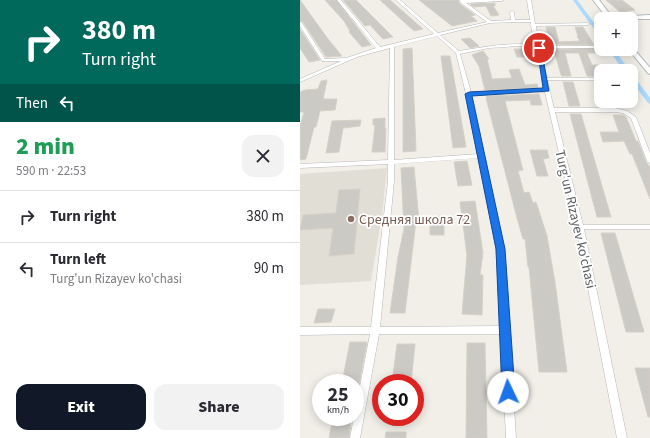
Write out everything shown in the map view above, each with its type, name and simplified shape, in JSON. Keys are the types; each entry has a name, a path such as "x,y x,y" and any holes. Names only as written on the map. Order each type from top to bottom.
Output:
{"main road":[{"path":"590,0 602,12"},
{"path":"596,0 604,12"},
{"path":"638,18 650,18"},
{"path":"638,19 650,18"},
{"path":"638,49 650,63"},
{"path":"637,56 650,72"}],"street":[{"path":"339,0 379,48"},
{"path":"398,0 458,53 469,94 480,156 500,249 511,438"},
{"path":"461,1 502,0"},
{"name":"Turg'un Rizayev ko'chasi","path":"529,0 532,23 539,48 544,79 580,227 622,438"},
{"path":"461,1 490,22"},
{"path":"512,12 513,21"},
{"path":"300,81 350,58 379,48 490,22 513,21 532,23 588,24"},
{"path":"300,23 324,60 350,58"},
{"path":"355,438 375,331 392,162 392,45"},
{"path":"458,53 520,45 539,48 593,47"},
{"path":"544,79 594,79"},
{"path":"469,94 547,90"},
{"path":"552,110 616,110 625,112 632,117 650,160"},
{"path":"300,166 480,156"},
{"path":"580,227 650,227"},
{"path":"300,331 505,330"}],"shaded area":[{"path":"387,168 382,215 371,281 300,285 300,174"}],"building":[{"path":"300,0 342,56 326,57 303,22 300,21"},
{"path":"325,0 336,0 371,45 362,47 349,32 350,31 344,21"},
{"path":"343,0 356,0 393,37 383,39 370,25 365,26"},
{"path":"380,0 390,0 423,29 414,31"},
{"path":"419,0 458,0 460,4 475,15 471,16 477,21 452,26"},
{"path":"606,0 622,0 635,10 620,12"},
{"path":"495,3 495,6 493,6 499,15 491,16 486,6 474,7 470,4"},
{"path":"546,27 555,27 559,42 580,41 575,27 583,27 594,45 550,44"},
{"path":"300,29 320,60 309,62 300,48"},
{"path":"470,38 479,46 470,48 461,39"},
{"path":"412,48 416,151 403,152 403,49"},
{"path":"594,48 594,53 587,53 592,65 594,65 594,76 587,76 579,53 565,53 571,76 562,76 554,50"},
{"path":"514,49 523,49 526,57 517,57"},
{"path":"483,51 489,59 487,59 492,79 512,78 509,70 519,69 525,85 537,84 538,88 485,90 479,66 472,55"},
{"path":"441,56 450,56 466,147 453,148"},
{"path":"327,80 323,99 337,99 335,110 320,111 316,127 314,127 306,159 300,160 300,126 304,112 300,112 300,92 318,89 321,81"},
{"path":"563,82 573,82 580,106 569,106"},
{"path":"539,94 542,105 531,105 530,100 505,101 523,170 518,171 524,193 529,192 533,203 536,202 547,236 555,282 567,372 539,372 525,239 523,239 517,218 486,98 487,96"},
{"path":"570,114 581,114 611,217 597,217"},
{"path":"613,115 623,115 626,117 650,168 650,199 632,154 630,154 624,141 603,142 600,132 619,132"},
{"path":"385,118 385,152 372,152 375,125 373,125 373,119"},
{"path":"361,120 360,126 343,128 339,152 326,153 332,121"},
{"path":"530,150 547,150 549,158 543,159 548,176 537,176"},
{"path":"467,161 472,185 458,186 454,162"},
{"path":"414,167 419,221 416,221 405,313 390,313 398,257 404,229 401,168"},
{"path":"360,189 354,254 329,256 333,228 300,230 303,215 336,213 339,190"},
{"path":"475,201 483,253 480,275 483,275 482,315 462,314 467,255 460,202"},
{"path":"444,216 444,235 430,235 430,217"},
{"path":"601,233 615,233 644,332 626,332"},
{"path":"318,309 335,309 331,322 314,323"},
{"path":"350,342 367,342 361,374 344,374"},
{"path":"467,343 485,343 487,438 466,438"},
{"path":"397,344 415,344 412,374 393,374"},
{"path":"635,368 650,368 650,417 648,417"},
{"path":"331,426 351,426 349,438 329,438"},
{"path":"386,432 406,432 406,438 385,438"}],"waterway":[{"path":"575,0 594,26"},
{"path":"616,56 622,64"},
{"path":"638,86 650,102"}],"place":[{"name":"Средняя школа 72","path":"351,219"}],"route":[{"path":"508,392 500,249 480,156 469,94 547,90 539,48"}]}
